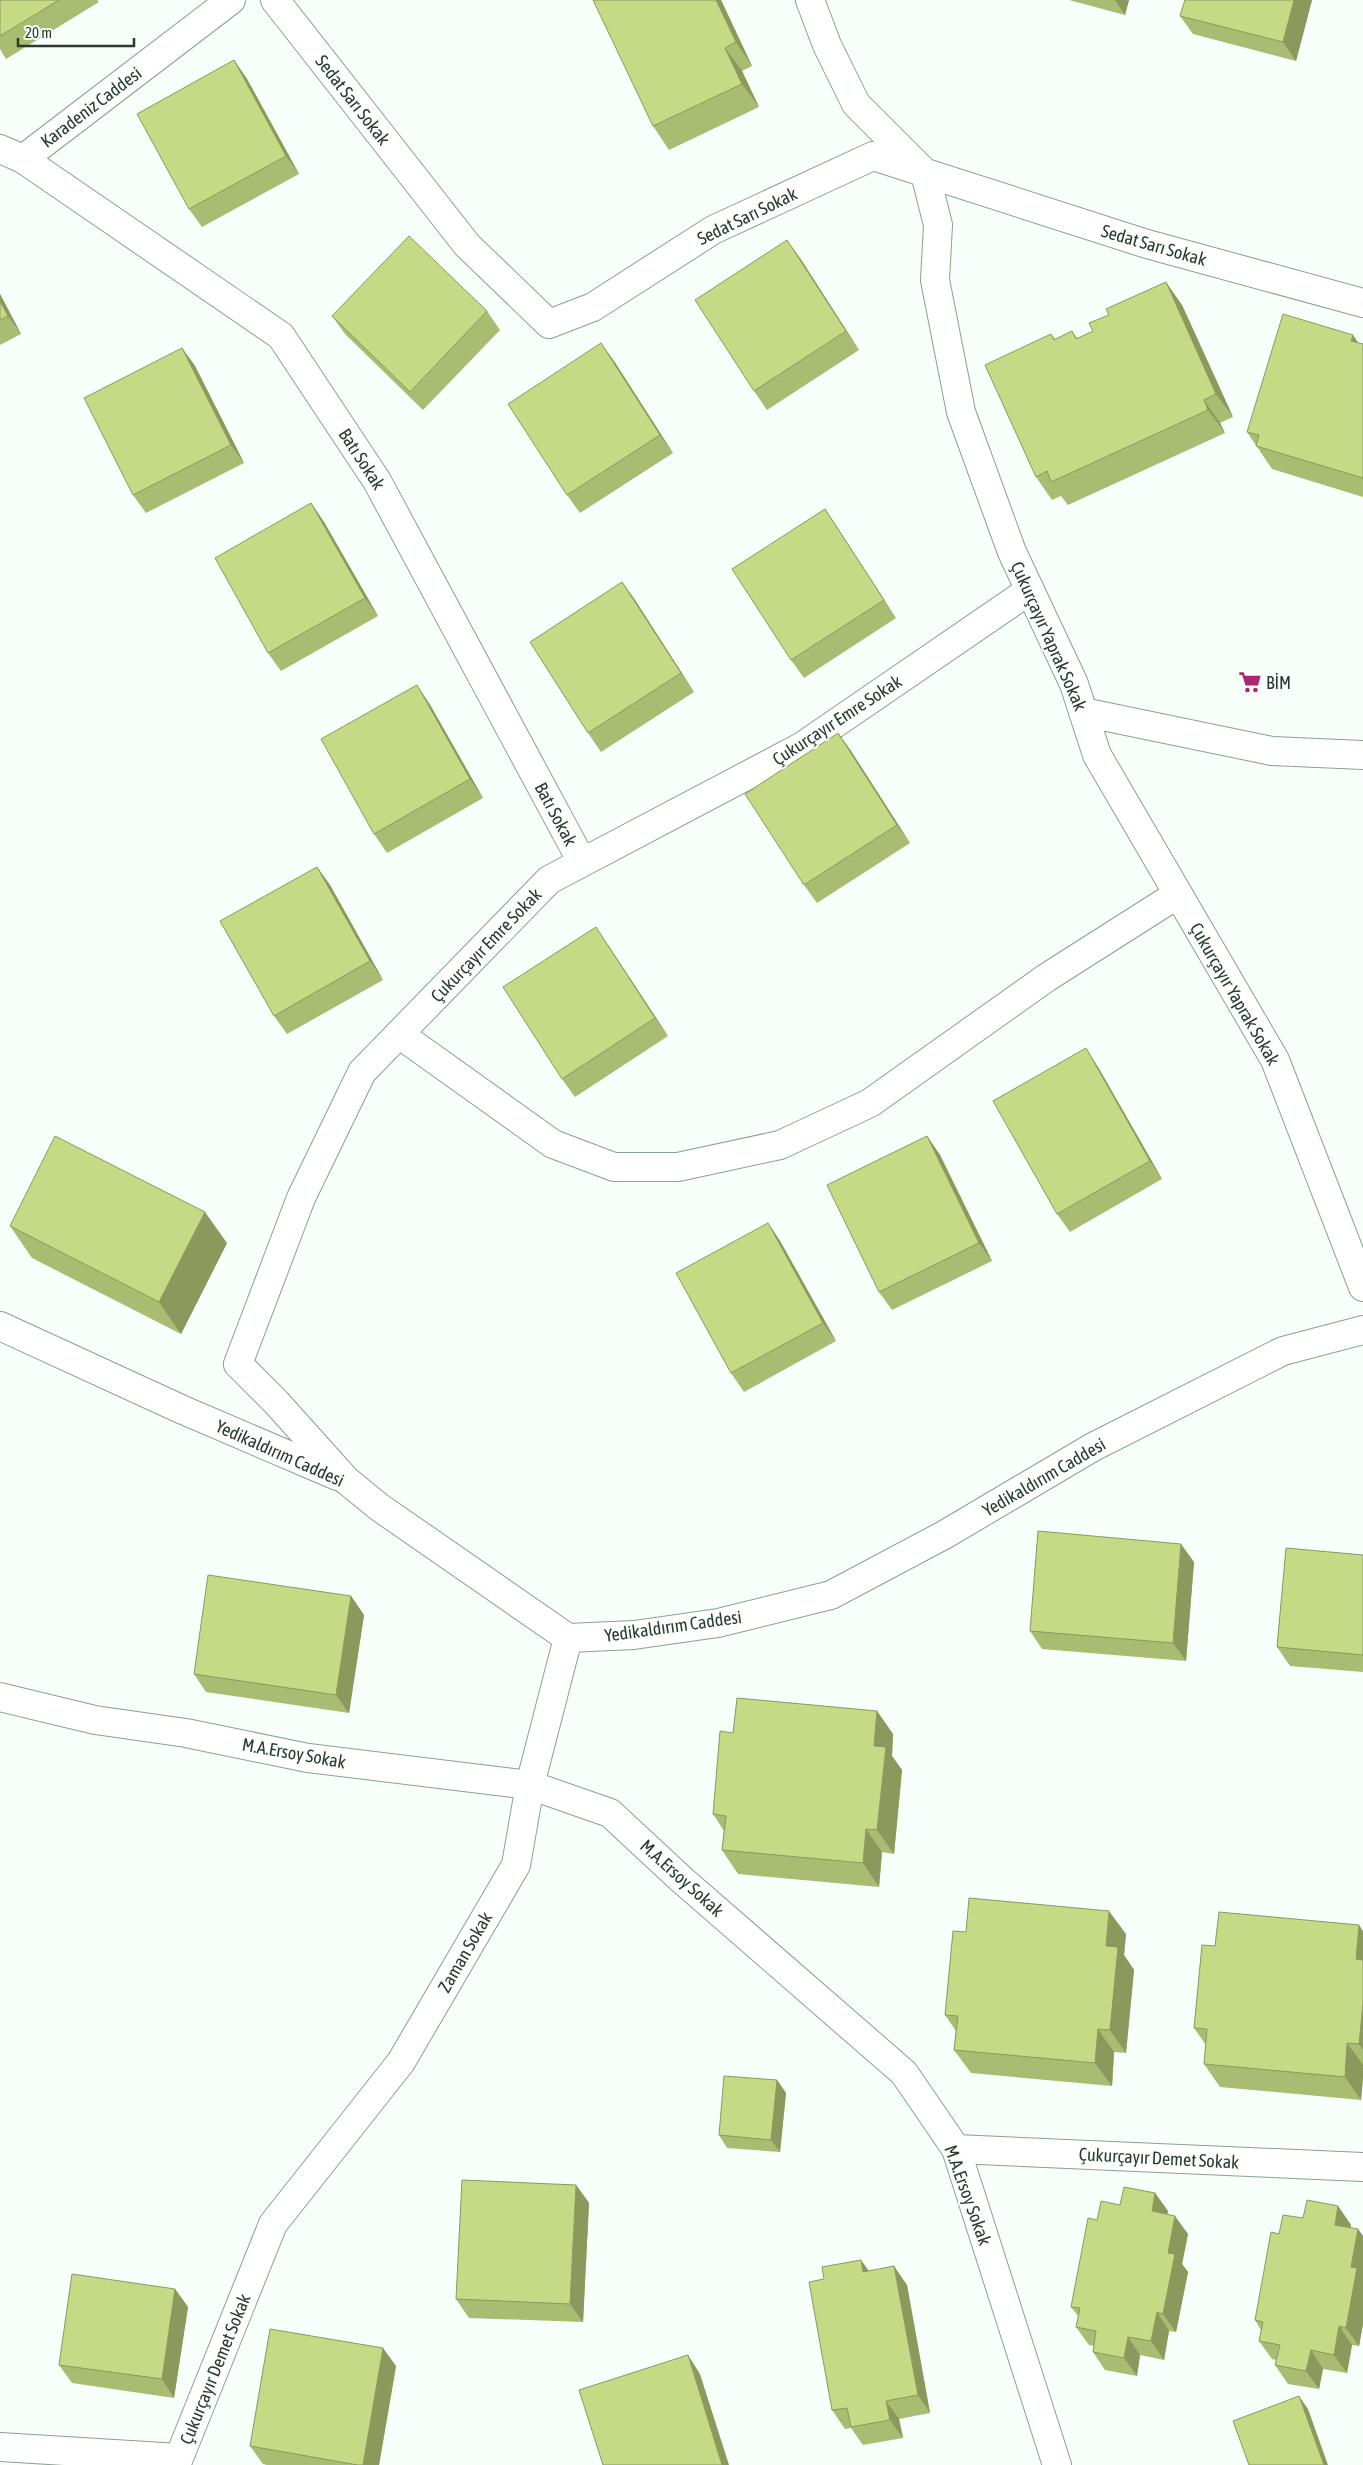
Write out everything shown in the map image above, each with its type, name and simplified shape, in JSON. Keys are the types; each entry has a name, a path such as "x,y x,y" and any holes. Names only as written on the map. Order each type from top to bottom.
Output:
{"street":[{"name":"Karadeniz Caddesi","path":"11,154 231,0"},
{"name":"Sedat Sarı Sokak","path":"275,0 467,245 549,324 592,306 713,230 872,156 1147,244 1363,303"},
{"path":"810,0 827,46 856,104 925,173"},
{"name":"Batı Sokak","path":"11,154 281,336 377,481 582,862"},
{"name":"Çukurçayır Yaprak Sokak","path":"925,173 938,225 935,280 961,412 1012,552 1074,684 1098,755 1275,1060 1363,1287"},
{"name":"Çukurçayır Emre Sokak","path":"346,1480 276,1402 238,1364 301,1198 362,1072 549,880 801,747 1030,590"},
{"path":"1083,712 1272,751 1363,755"},
{"path":"399,1034 554,1144 614,1167 678,1167 780,1145 870,1103 1046,978 1178,894"},
{"name":"Yedikaldırım Caddesi","path":"0,1326 183,1410 346,1480 379,1507 568,1638 634,1635 718,1623 831,1595 944,1535 1092,1447 1274,1356 1363,1330"},
{"name":"Zaman Sokak","path":"273,2224 401,2062 516,1865 530,1785 568,1638"},
{"name":"M.A.Ersoy Sokak","path":"0,1697 95,1720 186,1733 308,1758 530,1785 610,1814 681,1879 904,2073 956,2149 1057,2465"},
{"name":"Çukurçayır Demet Sokak","path":"956,2149 1363,2167"},
{"name":"Çukurçayır Demet Sokak","path":"0,2447 180,2458 273,2224"}],"building":[{"path":"0,0 59,0 0,36"},
{"path":"593,0 716,0 736,42 725,48 742,84 653,126"},
{"path":"1185,0 1294,0 1283,42 1180,16"},
{"path":"234,60 286,156 189,209 137,114"},
{"path":"409,236 487,311 410,392 332,316"},
{"path":"787,240 846,331 754,391 695,300"},
{"path":"1166,282 1216,394 1204,400 1208,410 1051,482 1047,471 1036,477 985,365 1051,334 1054,340 1072,331 1076,339 1093,331 1089,323 1109,315 1106,309"},
{"path":"0,301 8,316 0,320"},
{"path":"1283,314 1353,335 1351,341 1363,344 1363,478 1256,446 1259,435 1247,432"},
{"path":"601,343 660,435 567,495 508,404"},
{"path":"182,348 231,445 133,495 84,398"},
{"path":"311,503 365,598 268,653 215,558"},
{"path":"825,509 884,600 791,660 732,569"},
{"path":"622,582 681,673 588,733 530,642"},
{"path":"417,685 470,779 374,834 321,739"},
{"path":"838,733 897,825 804,885 745,794"},
{"path":"317,867 370,961 274,1016 220,921"},
{"path":"596,927 655,1018 562,1079 503,987"},
{"path":"1086,1048 1150,1161 1057,1214 993,1101"},
{"path":"55,1136 205,1212 159,1302 10,1226"},
{"path":"927,1136 979,1243 879,1292 827,1185"},
{"path":"768,1223 823,1323 731,1373 676,1273"},
{"path":"1038,1531 1181,1544 1173,1643 1030,1631"},
{"path":"1286,1548 1363,1555 1363,1655 1277,1647"},
{"path":"208,1575 351,1596 336,1695 194,1674"},
{"path":"737,1698 877,1711 874,1746 886,1747 877,1830 866,1829 863,1863 722,1850 726,1816 713,1814 720,1731 733,1733"},
{"path":"969,1898 1109,1911 1106,1946 1118,1947 1110,2030 1098,2029 1095,2063 954,2050 958,2016 945,2015 953,1931 966,1932"},
{"path":"1219,1912 1359,1925 1356,1959 1363,1960 1363,2004 1359,2044 1347,2043 1345,2077 1204,2064 1207,2029 1194,2028 1202,1945 1215,1946"},
{"path":"724,2076 777,2080 771,2140 719,2135"},
{"path":"462,2180 576,2185 570,2304 456,2299"},
{"path":"1124,2187 1155,2193 1152,2211 1175,2216 1168,2253 1175,2254 1163,2314 1157,2312 1151,2341 1128,2337 1124,2358 1093,2352 1096,2331 1076,2327 1080,2308 1071,2307 1088,2218 1097,2220 1101,2201 1120,2205"},
{"path":"1307,2200 1338,2206 1335,2225 1358,2229 1351,2267 1357,2268 1346,2328 1339,2326 1334,2355 1311,2350 1306,2371 1275,2365 1280,2345 1259,2341 1263,2322 1255,2320 1271,2232 1279,2234 1283,2215 1303,2218"},
{"path":"861,2260 863,2272 894,2266 918,2395 886,2401 890,2420 851,2427 847,2408 832,2410 809,2282 824,2279 822,2267"},
{"path":"72,2274 175,2289 162,2379 59,2365"},
{"path":"270,2329 383,2348 363,2465 250,2446"},
{"path":"688,2355 722,2465 603,2465 579,2390"},
{"path":"1299,2396 1324,2465 1249,2465 1233,2421"}],"place":[{"name":"BİM","path":"1250,682"}]}
